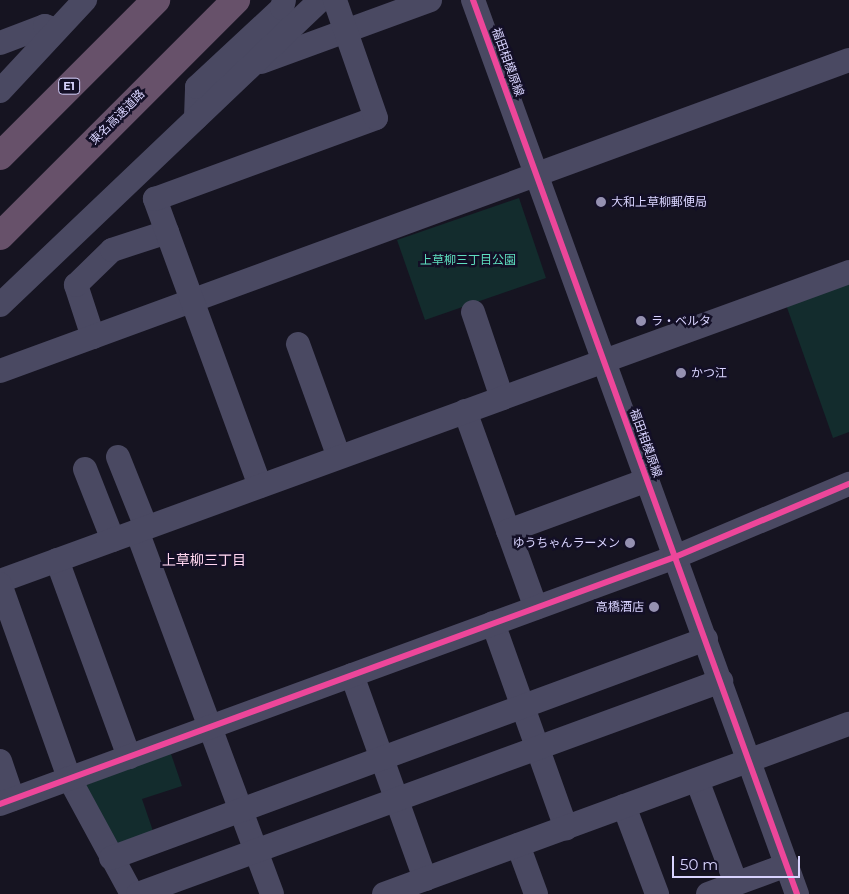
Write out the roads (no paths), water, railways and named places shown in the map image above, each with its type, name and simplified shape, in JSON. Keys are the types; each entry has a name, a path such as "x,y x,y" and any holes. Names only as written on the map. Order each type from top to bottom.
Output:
{"highway":[{"name":"東名高速道路","path":"0,236 236,0"},
{"name":"E1","path":"0,156 150,5"}],"street":[{"path":"0,91 85,0"},
{"path":"136,98 246,0"},
{"path":"196,118 196,87 282,8 284,0"},
{"path":"0,305 320,0"},
{"path":"260,486 155,198 376,118 334,0"},
{"path":"251,66 430,0"},
{"name":"福田相模原線","path":"473,0 797,894"},
{"path":"0,42 46,26 56,30"},
{"path":"0,371 849,60"},
{"path":"93,337 76,285 112,250 167,232"},
{"path":"132,894 111,858 70,778 0,582 849,272"},
{"path":"473,312 502,398"},
{"path":"298,344 339,457"},
{"path":"465,411 536,608"},
{"path":"118,457 211,727 272,894"},
{"path":"86,469 113,540"},
{"path":"508,531 647,480"},
{"path":"0,762 6,802 675,556 849,484"},
{"path":"58,560 129,757"},
{"path":"493,623 566,828"},
{"path":"111,858 706,639"},
{"path":"352,675 425,879"},
{"path":"138,894 721,681"},
{"path":"395,892 425,879 849,724"},
{"path":"697,780 736,883"},
{"path":"624,806 657,894"},
{"path":"518,845 536,894"},
{"path":"708,894 787,865"}],"place":[{"name":"大和上草柳郵便局","path":"601,202"},
{"name":"ラ・ベルタ","path":"641,321"},
{"name":"かつ江","path":"681,373"},
{"name":"ゆうちゃんラーメン","path":"630,543"},
{"name":"高橋酒店","path":"654,607"}],"district":[{"name":"上草柳三丁目","path":"204,560"}],"park label":[{"name":"上草柳三丁目公園","path":"468,260"}]}
